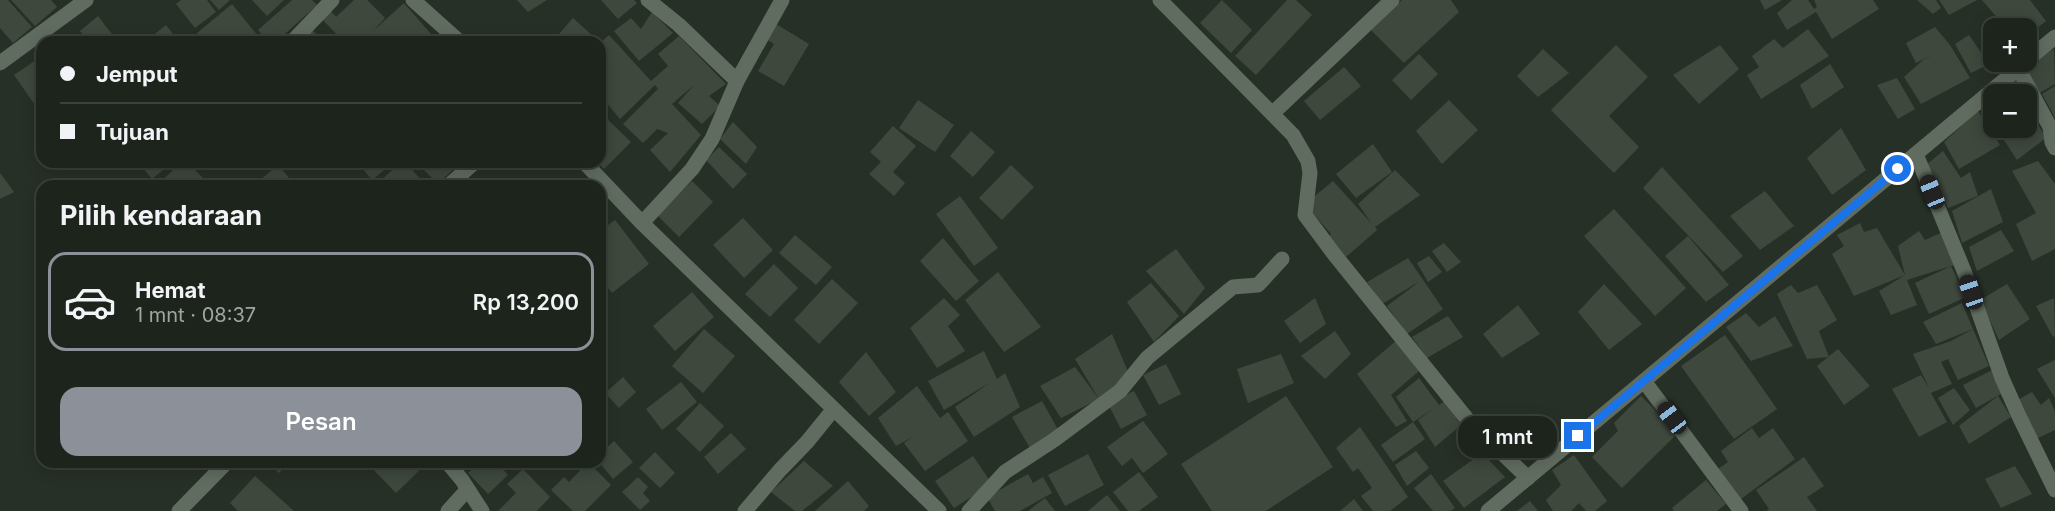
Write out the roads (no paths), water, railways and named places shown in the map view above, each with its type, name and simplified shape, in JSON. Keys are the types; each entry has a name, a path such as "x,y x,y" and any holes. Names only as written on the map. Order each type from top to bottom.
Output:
{"street":[{"path":"37,36 86,0"},
{"path":"298,36 332,0"},
{"path":"413,0 452,36"},
{"path":"648,0 679,25 737,81"},
{"path":"642,223 692,169 712,139 737,81 782,0"},
{"path":"1160,0 1293,135 1308,161 1310,173 1305,215 1467,419 1528,478"},
{"path":"1273,114 1385,2"},
{"path":"0,63 36,37"},
{"path":"2037,52 2055,37"},
{"path":"1488,511 2013,72"},
{"path":"2028,72 2050,127 2055,148"},
{"path":"1916,153 1964,271 2002,378 2055,490"},
{"path":"461,180 470,168"},
{"path":"590,168 601,180"},
{"path":"606,185 833,410 939,511"},
{"path":"969,511 1005,472 1054,440 1120,391 1147,358 1233,287 1258,285 1282,259"},
{"path":"1644,381 1741,511"},
{"path":"745,511 833,410"},
{"path":"179,511 221,468"},
{"path":"452,468 482,511"},
{"path":"447,511 467,490"}]}
